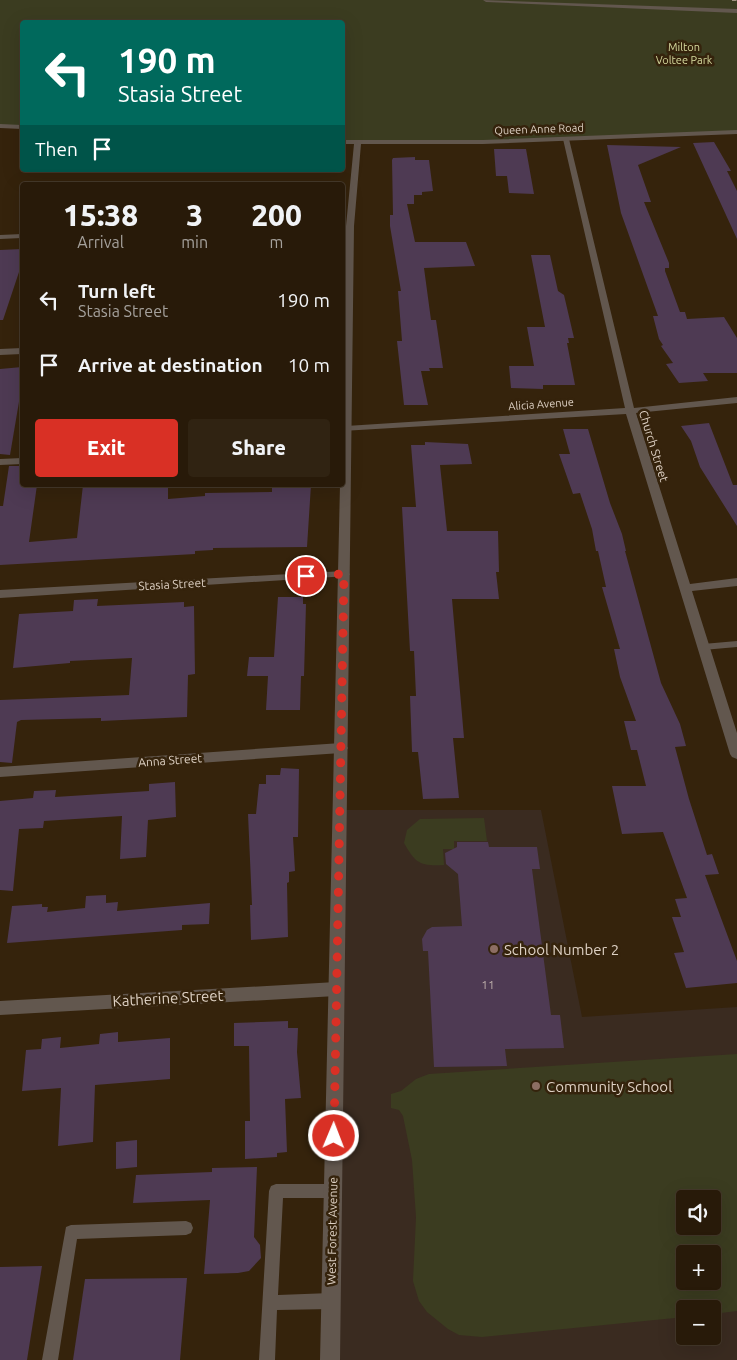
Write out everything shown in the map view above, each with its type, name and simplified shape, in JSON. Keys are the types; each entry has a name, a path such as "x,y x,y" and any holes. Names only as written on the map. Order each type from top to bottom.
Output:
{"street":[{"path":"486,0 737,11"},
{"path":"0,126 20,127"},
{"name":"Queen Anne Road","path":"345,142 483,142 737,132"},
{"name":"Church Street","path":"566,139 630,411 737,754"},
{"name":"West Forest Avenue","path":"345,437 346,226 358,142"},
{"path":"0,237 20,236"},
{"path":"0,352 20,351"},
{"name":"Alicia Avenue","path":"346,429 630,411 737,400"},
{"path":"0,462 20,461"},
{"name":"West Forest Avenue","path":"330,1360 344,487"},
{"name":"Stasia Street","path":"0,594 344,574"},
{"path":"685,588 737,582"},
{"name":"Anna Street","path":"0,772 341,748"},
{"name":"Katherine Street","path":"0,1008 336,989"}],"lane":[{"path":"703,647 737,644"},
{"path":"267,1360 276,1191 333,1191"},
{"path":"50,1360 71,1232 186,1228"},
{"path":"270,1303 331,1300"}],"shaded area":[{"name":"Community School","path":"340,810 541,810 582,1017 737,1007 737,1360 330,1360"}],"green space":[{"name":"Milton Voltee Park","path":"0,0 737,0 737,132 483,142 345,142 345,20 20,20 20,127 0,126"},
{"path":"484,818 487,841 454,841 454,849 443,849 444,865 429,865 420,862 412,855 404,843 407,830 420,819"},
{"path":"737,1054 737,1311 721,1313 721,1300 676,1300 676,1318 482,1337 459,1335 448,1329 427,1312 419,1301 413,1281 416,1217 412,1160 403,1116 399,1110 391,1108 391,1094 401,1091 416,1079 429,1074"}],"building":[{"path":"714,142 731,171 727,171 737,191 737,239 693,143"},
{"path":"607,145 681,147 638,165 651,202 644,202 669,263 669,268 665,268 665,271 680,312 685,312 687,319 724,317 737,338 737,373 703,373 708,381 679,383 666,364 673,363 661,346 663,345 659,339 653,316 658,316 621,213"},
{"path":"494,149 526,149 534,194 509,193 507,176 496,176"},
{"path":"415,157 415,160 429,160 433,191 422,192 422,195 414,195 414,204 407,204 415,242 466,242 475,266 424,268 431,320 436,320 443,368 429,368 430,371 421,371 428,405 404,405 397,341 402,341 398,291 401,291 390,226 390,215 393,215 392,160 393,158"},
{"path":"20,249 20,269 3,320 0,320 0,250"},
{"path":"531,255 550,255 558,291 564,295 574,338 568,338 569,343 567,343 575,385 543,385 543,389 511,388 509,366 534,366 527,327 545,327"},
{"path":"20,367 20,396 10,455 0,454 0,369"},
{"path":"709,423 733,485 737,485 737,526 700,467 691,441 681,426"},
{"path":"563,429 588,429 610,503 622,534 661,683 680,724 686,746 675,747 689,799 707,855 712,854 719,874 705,875 737,961 737,983 686,988 674,953 684,952 672,917 681,917 675,899 687,898 663,832 622,834 612,786 646,786 637,750 631,750 624,721 636,721 620,677 614,649 620,649 602,587 606,587 598,551 596,551 592,529 580,493 573,494 559,454 570,454"},
{"path":"425,442 468,444 472,464 440,465 447,531 498,531 499,572 496,572 499,599 452,599 464,738 453,738 459,798 423,799 418,752 412,752 410,696 416,696 414,651 410,651 402,507 416,507 411,445 425,445"},
{"path":"9,466 20,466 20,487 37,487 29,542 77,538 83,487 168,487 168,499 205,496 205,493 272,492 272,487 311,487 307,547 213,548 213,550 195,551 195,554 0,565 0,506 3,506"},
{"path":"278,597 303,597 303,604 306,604 304,676 301,676 300,710 266,710 268,676 247,676 249,657 274,657"},
{"path":"98,599 97,606 184,602 184,607 194,606 195,674 188,675 187,717 101,721 101,718 21,720 17,722 12,763 0,762 0,700 129,695 132,658 70,661 70,663 13,668 19,614 73,611 74,600"},
{"path":"281,768 299,769 298,837 293,837 295,871 289,872 289,882 287,883 288,937 251,940 250,905 252,905 248,814 256,814 259,784 266,784 266,775 280,775"},
{"path":"175,782 176,817 148,820 146,857 120,859 122,816 44,821 43,828 19,829 13,891 0,890 0,801 33,798 34,791 56,790 55,797 149,791 149,784"},
{"path":"457,842 488,842 489,847 537,847 540,869 532,869 551,1015 560,1015 564,1048 505,1049 507,1066 434,1067 428,951 423,951 422,939 427,930 432,927 462,926 458,874 446,864 445,853 457,847"},
{"path":"106,895 106,903 118,902 117,911 210,903 209,924 182,925 182,930 7,943 12,906 42,904 42,907 48,907 47,912 85,908 86,896"},
{"path":"288,1021 288,1028 298,1028 297,1052 301,1098 285,1099 287,1152 277,1153 277,1157 245,1159 245,1121 250,1121 249,1046 234,1046 234,1023"},
{"path":"118,1032 118,1042 170,1038 170,1079 95,1085 93,1142 58,1146 61,1088 22,1091 26,1050 41,1049 42,1039 61,1037 60,1048 99,1044 100,1034"},
{"path":"137,1140 137,1167 116,1169 116,1142"},
{"path":"257,1167 254,1237 260,1245 261,1258 249,1271 204,1274 210,1200 133,1203 136,1175 212,1172 212,1168"},
{"path":"42,1266 27,1360 0,1360 0,1267"},
{"path":"187,1278 180,1360 73,1360 85,1279"}],"railway":[{"path":"732,0 737,0"}],"place":[{"name":"School Number 2","path":"494,949"},
{"name":"Community School","path":"536,1086"}],"route":[{"path":"306,576 344,574 334,1136"}]}
